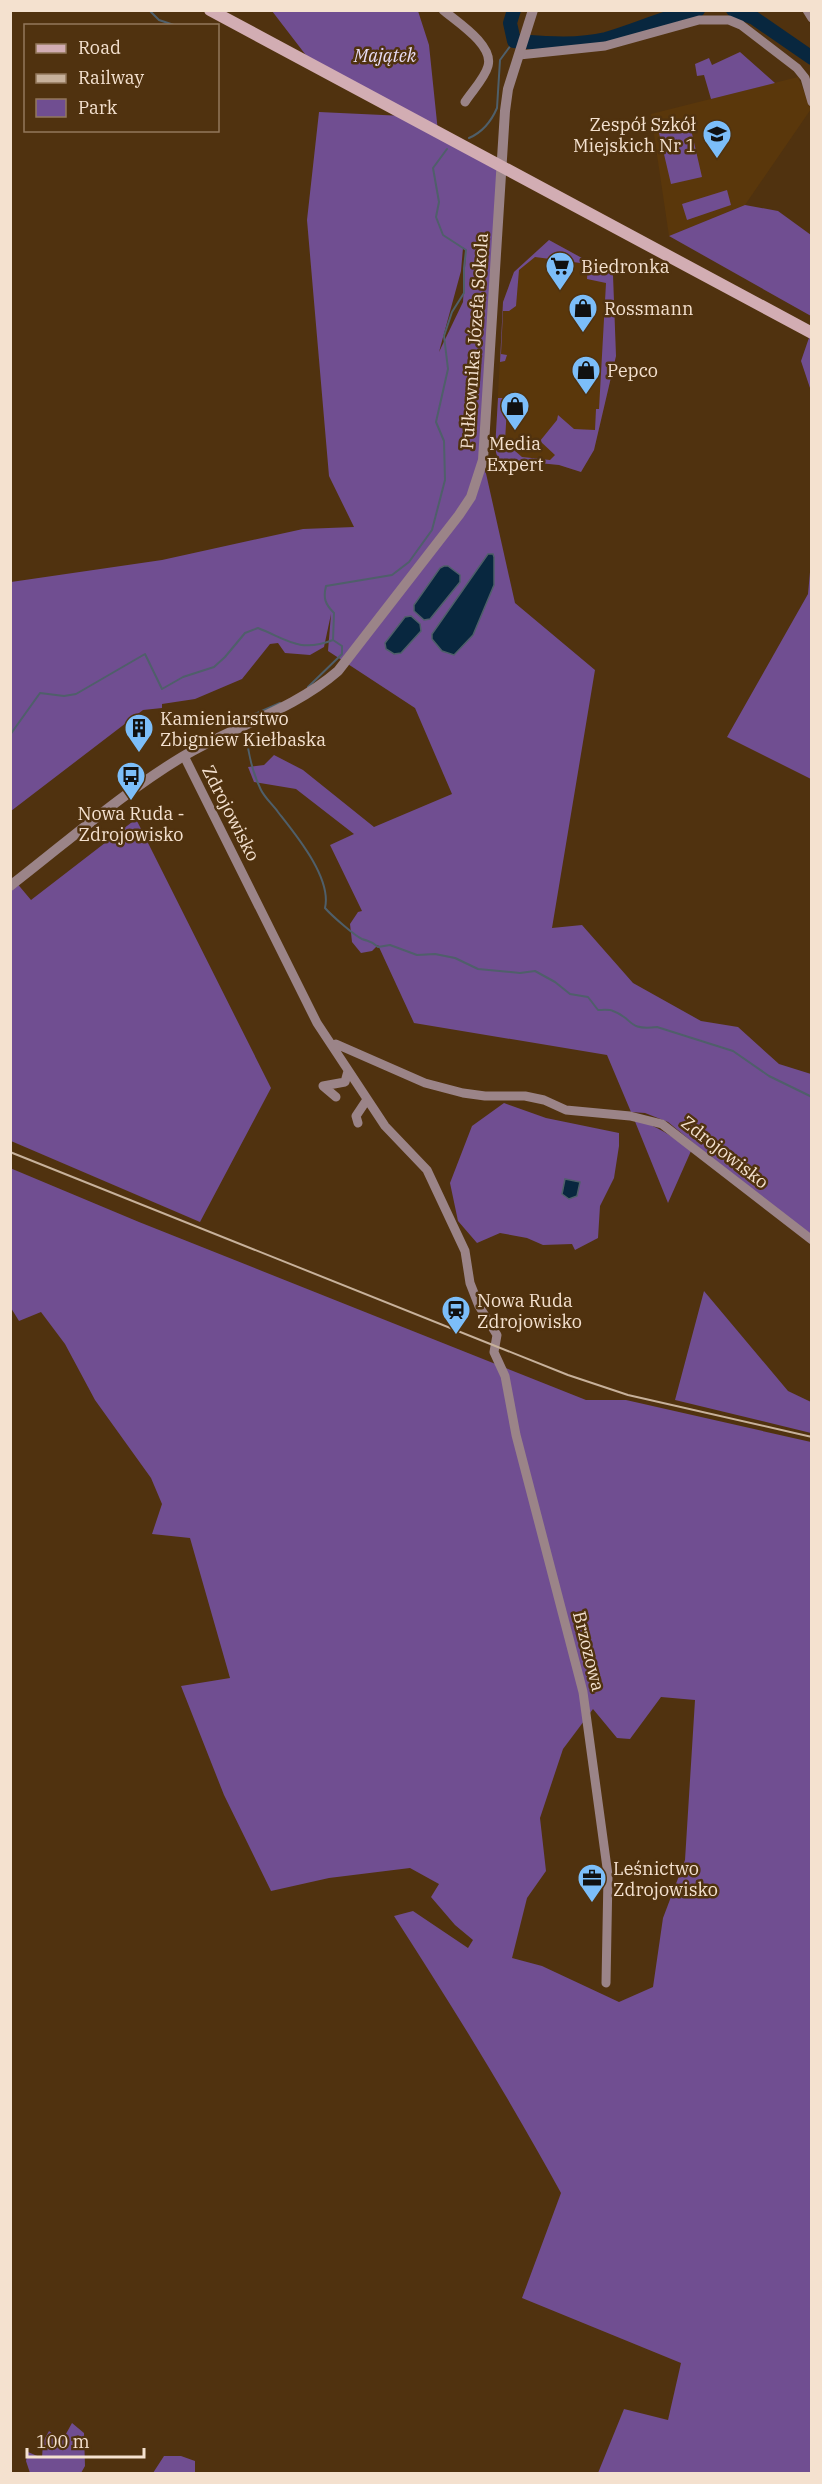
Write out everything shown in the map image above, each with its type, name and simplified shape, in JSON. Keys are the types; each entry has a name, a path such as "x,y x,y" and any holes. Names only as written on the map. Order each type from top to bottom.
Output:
{"main road":[{"path":"210,10 812,333"}],"street":[{"path":"443,10 484,46 489,59 486,71 465,102"},
{"name":"Pułkownika Józefa Sokola","path":"183,756 297,701 320,687 338,671 471,497 483,460 508,89 533,10"},
{"path":"807,10 812,18"},
{"path":"520,52 605,45 699,20 729,20 741,25 797,68 805,78 812,102"},
{"name":"Zdrojowisko","path":"10,886 130,792 183,756 309,1008 384,1126 427,1170 465,1251 470,1283 497,1335"},
{"name":"Zdrojowisko","path":"333,1045 336,1044 425,1083 463,1093 485,1096 525,1096 544,1100 566,1110 630,1116 662,1124 812,1240"},
{"path":"336,1097 324,1086 345,1082 348,1071"},
{"path":"358,1123 356,1116 366,1101"},
{"name":"Brzozowa","path":"497,1335 494,1352 506,1376 516,1435 584,1701 608,1875 606,1983"}],"shaded area":[{"name":"Zespół Szkół Miejskich Nr 1","path":"798,77 811,109 745,205 669,236 651,114"},
{"path":"549,240 613,275 616,356 594,450 581,472 559,465 498,459 495,449 503,302 514,272"}],"green space":[{"name":"Majątek","path":"272,11 418,11 429,45 438,132 502,167 483,460 515,603 595,670 552,928 582,925 633,983 701,1021 738,1027 779,1064 811,1074 811,1240 668,1122 645,1113 631,1112 607,1055 414,1023 378,945 372,951 361,953 352,942 350,924 358,912 362,911 330,845 354,834 296,789 254,782 248,767 264,765 274,755 303,770 374,827 452,794 415,708 328,651 331,614 324,647 310,655 285,653 278,643 270,644 242,679 195,699 162,704 162,708 143,710 11,811 11,582 162,560 303,529 354,527 329,476 307,220 319,112 404,116 315,67","holes":["463,248 466,250 463,302 439,352 461,271"]},
{"path":"740,52 775,83 711,99 704,75 697,76 695,64 709,58 712,65"},
{"path":"690,125 702,177 671,184 659,133"},
{"path":"727,190 731,205 687,220 682,204"},
{"path":"745,205 778,211 811,235 811,316 669,236"},
{"path":"549,240 613,275 616,356 594,450 581,472 559,465 498,459 495,449 498,398 503,398 507,406 505,442 522,457 550,460 555,455 540,441 557,420 558,415 574,429 595,430 596,409 599,409 606,283 587,279 588,264 535,257 519,270 516,306 509,311 503,311 501,354 507,355 505,361 500,362 503,302 514,272"},
{"path":"811,332 811,391 801,361"},
{"path":"811,561 811,779 727,737 808,594"},
{"path":"136,819 271,1088 200,1222 11,1141 10,875 31,900"},
{"path":"504,1103 546,1118 619,1133 614,1178 600,1206 598,1238 575,1250 572,1244 543,1245 527,1238 500,1233 477,1243 458,1221 450,1183 472,1126"},
{"path":"634,1119 664,1132 691,1151 668,1203"},
{"path":"10,1168 139,1222 586,1400 626,1400 811,1442 811,2473 598,2473 624,2409 668,2420 681,2363 522,2298 561,2193 480,2053 394,1916 413,1911 468,1948 473,1940 455,1925 431,1897 439,1884 410,1868 329,1878 271,1891 224,1795 181,1686 230,1678 190,1538 152,1534 162,1504 151,1478 95,1400 65,1344 41,1312 19,1321 11,1308","holes":["661,1697 695,1700 685,1860 663,1918 653,1987 619,2002 542,1966 512,1958 527,1898 546,1871 540,1818 563,1749 593,1709 617,1738 630,1739"]},
{"path":"704,1291 788,1391 811,1402 811,1433 675,1400"},
{"path":"72,2423 84,2433 85,2466 81,2473 30,2473 26,2461 28,2452 42,2458 43,2442 49,2431 62,2441"},
{"path":"164,2456 181,2456 195,2461 195,2473 153,2473"}],"water":[{"path":"488,554 493,554 494,557 494,585 473,635 454,655 442,651 432,639 432,634"},
{"path":"448,566 460,575 460,582 430,619 424,620 414,611 414,605 440,568"},
{"path":"411,616 420,624 421,631 401,653 394,654 386,649 385,643 405,617"},
{"path":"565,1179 580,1182 577,1196 569,1199 562,1194"}],"waterway":[{"path":"149,10 159,20 171,24"},
{"path":"514,10 510,23 514,41 560,43 583,43 606,39 698,10"},
{"path":"733,10 754,18 812,58"},
{"path":"469,138 486,126 497,108 500,60 514,41"},
{"path":"333,640 334,613 325,601 326,586 392,575 409,562 432,530 445,480 444,441 436,422 448,369 444,336 452,312 464,293 466,250 443,235 436,217 439,202 433,168 447,149"},
{"path":"10,735 40,693 64,696 76,694 145,654 162,689 183,677 214,667 245,633 258,628 303,645 322,644 333,640"},
{"path":"308,687 342,654 342,646 333,640"},
{"path":"243,719 280,703"},
{"path":"246,733 251,762 261,790 311,857 323,884 326,896 325,908 362,939 378,947 390,945 417,955 435,954 455,958 478,969 520,973 535,971 570,994 588,997 598,1010 620,1014 635,1026 657,1027 733,1051 769,1076 812,1097"}],"railway":[{"path":"10,1152 568,1375 628,1395 812,1437"}],"place":[{"name":"Zespół Szkół Miejskich Nr 1","path":"717,160"},
{"name":"Biedronka","path":"560,292"},
{"name":"Rossmann","path":"583,334"},
{"name":"Pepco","path":"586,396"},
{"name":"Media Expert","path":"515,432"},
{"name":"Kamieniarstwo Zbigniew Kiełbaska","path":"139,754"},
{"name":"Nowa Ruda - Zdrojowisko","path":"131,802"},
{"name":"Nowa Ruda Zdrojowisko","path":"456,1336"},
{"name":"Leśnictwo Zdrojowisko","path":"592,1904"}]}
